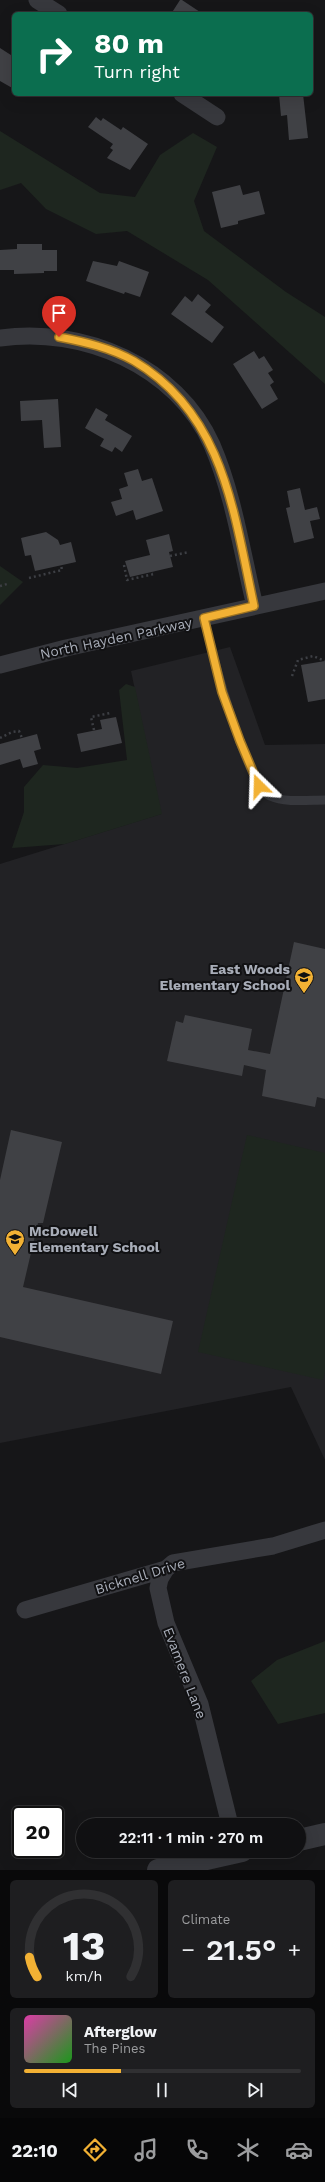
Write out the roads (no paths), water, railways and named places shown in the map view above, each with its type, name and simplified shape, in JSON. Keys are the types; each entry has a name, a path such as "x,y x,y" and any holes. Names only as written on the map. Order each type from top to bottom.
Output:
{"street":[{"path":"37,0 56,12"},
{"path":"185,96 217,117"},
{"path":"0,338 16,336 59,337 88,343 134,362 168,386 189,409 211,444 226,480 254,606"},
{"name":"North Hayden Parkway","path":"0,665 66,648 325,591"},
{"name":"Bicknell Drive","path":"25,1610 166,1569 173,1563 273,1546 325,1530"},
{"name":"Evamere Lane","path":"166,1569 160,1579 158,1588 166,1623 200,1704 228,1818"},
{"path":"306,1838 325,1834"},
{"path":"158,1870 209,1858"}],"lane":[{"path":"204,618 222,692 259,786 270,796 286,799 325,800"}],"place":[{"name":"East Woods Elementary School","path":"304,994"},
{"name":"McDowell Elementary School","path":"15,1256"}]}
